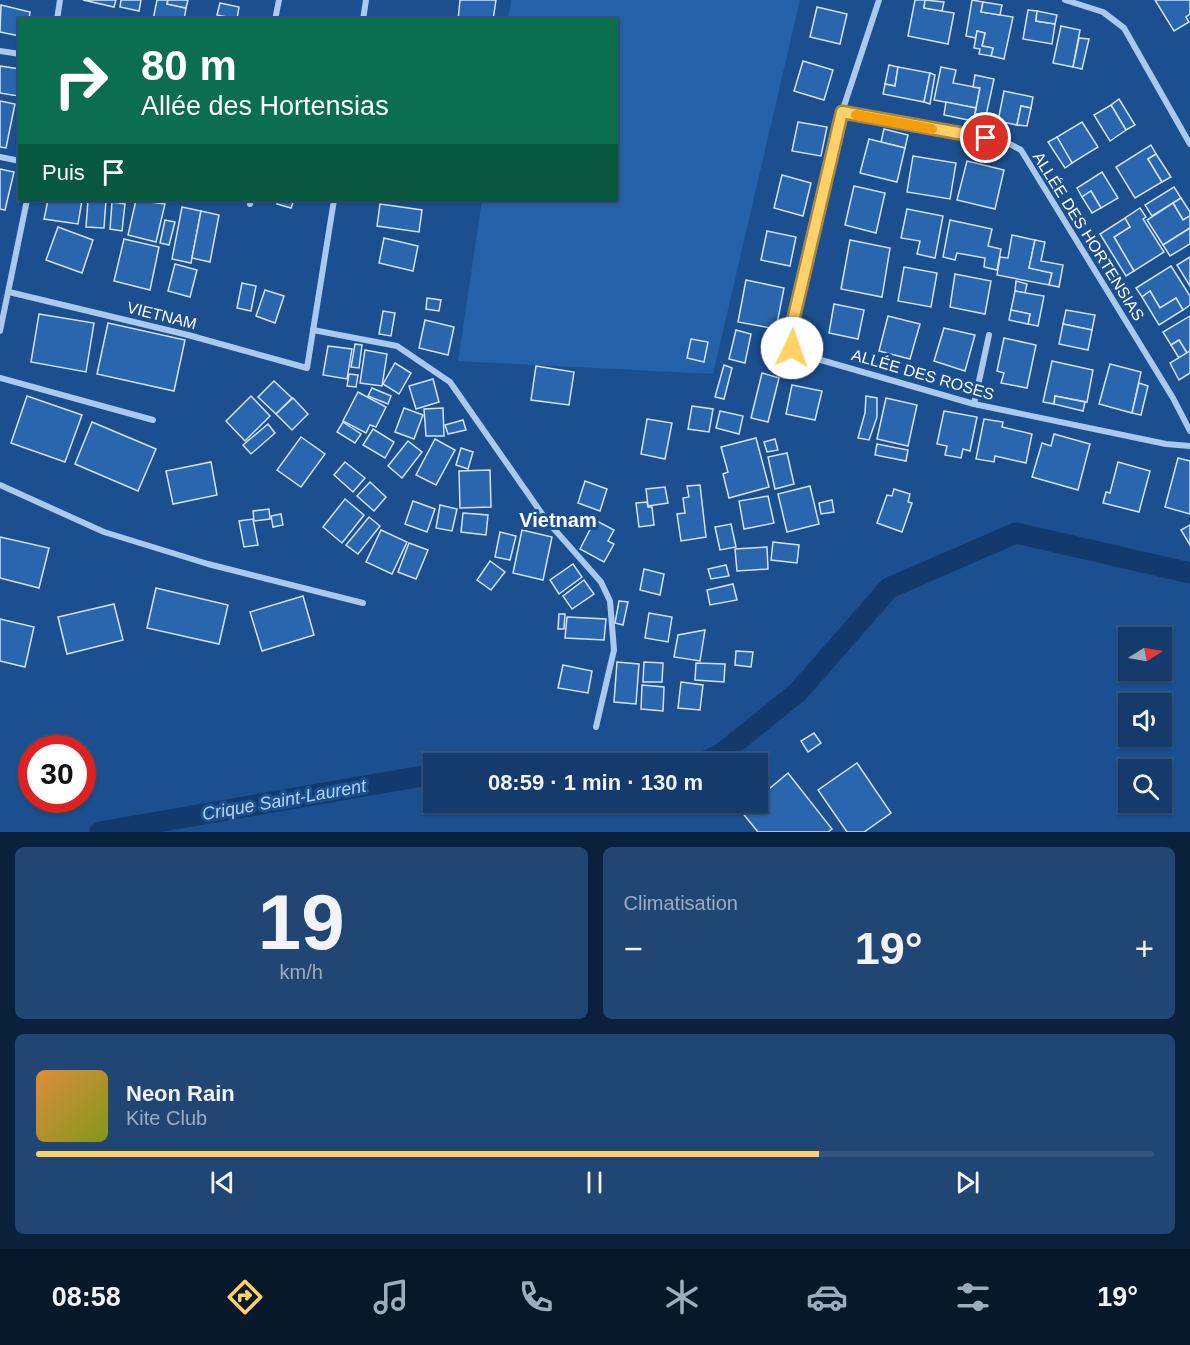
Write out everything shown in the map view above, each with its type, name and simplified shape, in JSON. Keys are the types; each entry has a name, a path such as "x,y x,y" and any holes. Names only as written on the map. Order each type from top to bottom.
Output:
{"street":[{"path":"57,18 60,0"},
{"path":"275,18 279,0"},
{"path":"363,18 366,0"},
{"name":"ALLÉE DES ROSES","path":"879,0 842,112 789,338 792,348 800,354 974,404 1167,444 1190,446"},
{"path":"1065,0 1103,12 1124,28 1190,144"},
{"path":"0,51 18,54"},
{"name":"ALLÉE DES HORTENSIAS","path":"842,112 1006,142 1020,150 1173,398 1190,431"},
{"path":"0,157 18,161"},
{"path":"0,331 27,201"},
{"path":"334,201 313,330 397,346 450,382 547,521 601,582 610,601 614,650 596,727"},
{"name":"VIETNAM","path":"9,292 188,335 307,368 313,330"},
{"path":"974,404 989,335"},
{"path":"0,378 153,420"},
{"path":"0,485 104,532 208,564 363,603"}],"shaded area":[{"path":"511,0 800,0 713,374 458,361 482,201 618,201 618,18 508,18"}],"building":[{"path":"83,0 116,0 114,7"},
{"path":"121,0 141,0 139,11 120,7"},
{"path":"157,0 168,0 167,4 186,8 184,18 153,18"},
{"path":"168,0 188,0 186,8 167,4"},
{"path":"460,0 496,0 493,18 458,18"},
{"path":"915,0 925,0 924,8 954,13 948,44 908,36"},
{"path":"925,0 944,2 942,11 924,8"},
{"path":"972,0 983,2 981,12 1013,17 1004,59 991,56 993,48 982,46 985,33 977,31 976,38 966,36"},
{"path":"1155,0 1190,0 1190,14 1186,17 1189,22 1174,31"},
{"path":"983,2 1002,5 1000,15 981,12"},
{"path":"220,3 239,7 237,18 217,15"},
{"path":"1,5 30,12 29,18 18,18 18,36 0,32"},
{"path":"817,7 847,14 840,44 810,37"},
{"path":"1028,10 1037,11 1036,21 1055,24 1052,44 1023,39"},
{"path":"1037,11 1057,15 1055,24 1036,21"},
{"path":"1061,26 1080,30 1073,67 1053,63"},
{"path":"977,31 985,33 982,46 993,48 991,56 979,54 980,49 974,48"},
{"path":"1079,38 1089,39 1082,69 1073,67"},
{"path":"803,61 833,70 824,100 794,91"},
{"path":"889,65 898,67 895,86 885,84"},
{"path":"0,66 18,69 18,96 0,93"},
{"path":"898,67 930,73 924,102 883,94 885,84 895,86"},
{"path":"941,67 956,70 953,83 980,88 976,108 934,100"},
{"path":"930,73 935,75 930,104 924,102"},
{"path":"975,75 994,79 986,116 975,114 980,88 973,87"},
{"path":"1004,91 1033,97 1031,108 1021,106 1017,125 998,121"},
{"path":"1119,99 1135,125 1126,130 1111,105"},
{"path":"0,101 15,104 6,148 0,147"},
{"path":"946,102 976,108 973,121 944,115"},
{"path":"1111,105 1126,130 1110,141 1094,115"},
{"path":"1021,106 1031,108 1027,126 1017,125"},
{"path":"975,114 986,116 984,123 973,121"},
{"path":"798,122 827,127 821,156 792,151"},
{"path":"1082,122 1098,147 1072,163 1057,137"},
{"path":"884,129 908,135 905,148 881,142"},
{"path":"1057,137 1072,163 1065,168 1048,142"},
{"path":"869,139 905,148 897,182 860,173"},
{"path":"1151,145 1156,154 1148,159 1162,182 1135,198 1116,167"},
{"path":"1156,154 1171,177 1162,182 1148,159"},
{"path":"913,156 956,163 950,199 907,192"},
{"path":"967,161 1004,170 995,209 957,200"},
{"path":"0,169 14,172 5,210 0,209"},
{"path":"1102,172 1118,198 1101,208 1091,191 1082,197 1077,188"},
{"path":"782,175 811,183 803,216 774,208"},
{"path":"854,186 885,193 876,233 845,225"},
{"path":"1174,187 1181,198 1152,216 1145,205"},
{"path":"1091,191 1101,208 1092,213 1082,197"},
{"path":"1181,198 1190,212 1190,216 1183,220 1173,203"},
{"path":"48,201 82,201 78,224 44,219"},
{"path":"88,201 106,201 104,228 86,227"},
{"path":"136,201 165,204 156,242 128,235"},
{"path":"278,201 294,201 291,208 277,204"},
{"path":"112,202 125,204 122,231 110,229"},
{"path":"1173,203 1183,220 1190,216 1190,228 1163,245 1147,220"},
{"path":"380,204 422,210 419,232 377,226"},
{"path":"182,207 201,211 191,263 172,259"},
{"path":"1140,208 1146,217 1143,219 1164,252 1134,271 1114,237 1130,227 1125,218"},
{"path":"907,209 943,216 935,258 917,254 920,241 901,238"},
{"path":"201,211 219,215 210,262 192,258"},
{"path":"1125,218 1130,227 1114,237 1134,271 1126,276 1100,234"},
{"path":"165,220 175,222 169,245 160,243"},
{"path":"950,220 992,229 988,246 1001,249 997,270 984,267 985,258 957,253 955,260 943,257"},
{"path":"58,227 93,240 82,273 46,260"},
{"path":"1190,228 1190,244 1170,256 1163,245"},
{"path":"767,231 796,237 790,266 761,260"},
{"path":"1012,235 1035,240 1029,268 1052,273 1049,285 997,275 1000,257 1008,258"},
{"path":"384,238 418,246 413,271 379,263"},
{"path":"124,239 159,247 150,290 114,281"},
{"path":"850,240 890,248 882,297 841,289"},
{"path":"1035,240 1045,242 1041,261 1063,265 1059,287 1049,285 1052,273 1029,268"},
{"path":"1190,257 1190,286 1177,265"},
{"path":"175,264 197,270 190,297 168,291"},
{"path":"1171,266 1190,296 1190,305 1183,310 1176,298 1160,308 1150,291 1142,297 1136,288"},
{"path":"904,267 937,273 931,307 898,301"},
{"path":"955,274 991,281 985,314 950,307"},
{"path":"746,280 784,288 776,329 738,322"},
{"path":"1016,281 1027,284 1025,293 1015,291"},
{"path":"242,283 256,286 251,311 237,308"},
{"path":"265,290 284,296 275,323 256,316"},
{"path":"1015,291 1044,296 1038,326 1028,324 1030,314 1011,310"},
{"path":"1150,291 1160,308 1176,298 1183,310 1159,325 1142,297"},
{"path":"427,298 441,300 439,311 426,309"},
{"path":"834,304 864,310 858,339 829,333"},
{"path":"1011,310 1030,314 1028,324 1009,320"},
{"path":"1066,310 1095,315 1092,330 1063,324"},
{"path":"383,311 395,313 391,336 379,334"},
{"path":"39,314 94,323 86,372 31,362"},
{"path":"888,316 920,324 910,359 879,351"},
{"path":"1190,316 1190,351 1187,353 1179,340 1171,345 1163,332"},
{"path":"425,320 454,327 448,355 419,348"},
{"path":"108,323 185,340 174,391 97,374"},
{"path":"1063,324 1092,330 1088,350 1059,344"},
{"path":"944,328 975,335 965,371 934,361"},
{"path":"736,330 751,334 745,363 729,359"},
{"path":"1004,338 1036,345 1027,388 1001,383 1004,373 997,371"},
{"path":"691,339 708,342 704,362 687,358"},
{"path":"1179,340 1187,353 1179,358 1171,345"},
{"path":"355,344 362,345 359,368 351,367"},
{"path":"328,346 352,349 347,379 323,375"},
{"path":"365,350 387,354 382,386 360,383"},
{"path":"1190,351 1190,373 1179,380 1170,363"},
{"path":"1052,361 1093,370 1087,402 1055,396 1054,404 1043,402"},
{"path":"395,363 411,373 399,394 383,384"},
{"path":"1110,364 1141,372 1132,413 1099,404"},
{"path":"724,365 732,368 724,399 715,397"},
{"path":"536,366 574,372 569,405 531,400"},
{"path":"762,373 779,378 768,422 751,418"},
{"path":"349,374 358,375 356,387 347,386"},
{"path":"433,379 439,402 416,409 409,386"},
{"path":"274,381 292,398 276,414 258,397"},
{"path":"1139,383 1148,386 1141,415 1132,413"},
{"path":"792,385 822,391 815,420 786,414"},
{"path":"372,388 391,396 388,404 368,396"},
{"path":"358,392 386,407 376,427 370,425 366,433 343,421"},
{"path":"27,396 82,415 65,462 11,443"},
{"path":"251,396 270,416 245,441 226,421"},
{"path":"866,396 877,398 877,417 869,440 858,438 865,413"},
{"path":"1055,396 1085,402 1083,411 1054,404"},
{"path":"293,398 308,414 292,430 276,414"},
{"path":"886,398 917,405 908,446 877,439"},
{"path":"692,406 713,409 709,432 688,429"},
{"path":"404,408 423,415 414,439 395,432"},
{"path":"443,408 444,436 426,436 424,409"},
{"path":"720,411 743,416 739,434 716,428"},
{"path":"944,411 977,417 970,451 963,449 961,458 945,455 947,446 937,444"},
{"path":"647,419 672,423 665,459 641,454"},
{"path":"984,419 1003,422 1002,427 1032,434 1026,463 995,456 994,462 976,459"},
{"path":"463,420 466,430 448,434 445,425"},
{"path":"92,422 156,449 138,491 75,464"},
{"path":"343,422 361,434 355,443 337,432"},
{"path":"268,424 275,433 251,454 243,445"},
{"path":"373,429 394,442 385,458 363,445"},
{"path":"1054,434 1090,444 1078,490 1032,477 1042,443 1051,446"},
{"path":"301,437 325,454 301,487 277,470"},
{"path":"756,438 769,487 729,498 723,474 728,472 721,447"},
{"path":"435,439 455,450 436,485 416,475"},
{"path":"775,439 778,450 767,452 764,442"},
{"path":"408,441 422,452 402,478 388,466"},
{"path":"877,444 908,450 906,461 875,455"},
{"path":"461,448 473,452 468,469 456,465"},
{"path":"787,453 794,484 775,489 768,457"},
{"path":"1178,458 1190,461 1190,514 1165,507"},
{"path":"211,462 217,495 173,504 166,471"},
{"path":"345,462 365,478 353,492 334,475"},
{"path":"1118,462 1150,471 1139,512 1103,503 1106,492 1110,493"},
{"path":"490,470 491,507 460,508 459,471"},
{"path":"585,481 607,489 600,511 578,503"},
{"path":"370,482 386,497 374,511 357,496"},
{"path":"700,485 706,537 681,541 677,514 685,513 683,498 689,497 687,486"},
{"path":"810,486 819,524 787,532 778,494"},
{"path":"665,487 668,503 648,506 646,489"},
{"path":"894,489 910,494 908,502 912,503 902,532 877,523 887,495 892,496"},
{"path":"768,496 774,523 744,529 739,501"},
{"path":"345,499 364,515 342,543 323,527"},
{"path":"832,500 834,512 821,514 819,503"},
{"path":"413,501 435,509 427,532 405,524"},
{"path":"647,502 648,507 652,507 654,525 639,527 636,503"},
{"path":"440,505 457,509 452,531 436,528"},
{"path":"269,509 270,519 254,521 253,511"},
{"path":"463,513 488,515 486,535 461,532"},
{"path":"281,514 283,525 273,527 271,516"},
{"path":"369,517 380,526 358,554 346,545"},
{"path":"253,519 258,545 244,547 239,521"},
{"path":"595,520 614,530 608,541 614,544 604,562 580,549"},
{"path":"731,524 736,547 720,550 715,527"},
{"path":"1190,525 1190,545 1181,530"},
{"path":"381,530 407,542 392,574 366,562"},
{"path":"522,530 552,537 543,580 513,573"},
{"path":"500,532 516,536 510,560 495,557"},
{"path":"0,537 49,548 39,588 0,578"},
{"path":"773,542 799,545 797,563 771,560"},
{"path":"409,543 428,550 416,579 398,572"},
{"path":"767,547 768,569 737,571 735,549"},
{"path":"490,561 505,572 491,590 477,580"},
{"path":"573,564 582,577 559,594 550,580"},
{"path":"726,565 729,576 711,579 708,569"},
{"path":"644,569 664,574 660,595 640,590"},
{"path":"584,580 594,594 572,609 563,596"},
{"path":"733,584 737,600 710,605 707,590"},
{"path":"156,588 228,605 219,644 147,628"},
{"path":"303,596 314,635 262,651 250,612"},
{"path":"619,601 628,602 623,625 615,623"},
{"path":"114,604 123,640 67,654 58,617"},
{"path":"649,613 672,617 668,642 645,638"},
{"path":"559,614 565,614 564,629 558,629"},
{"path":"567,617 606,619 604,640 565,638"},
{"path":"0,619 34,627 25,667 0,661"},
{"path":"705,630 700,661 674,657 678,635"},
{"path":"736,651 753,652 751,667 735,665"},
{"path":"617,662 639,664 636,704 614,702"},
{"path":"644,662 663,663 662,682 643,682"},
{"path":"696,663 725,664 724,682 695,680"},
{"path":"563,665 592,671 588,693 558,688"},
{"path":"681,682 703,685 700,710 678,708"},
{"path":"642,685 664,687 663,711 641,709"},
{"path":"814,733 821,743 808,752 801,741"},
{"path":"857,763 891,813 864,832 847,832 818,790"},
{"path":"788,773 832,829 828,832 758,832 743,813 768,813 768,790"}],"waterway":[{"name":"Crique Saint-Laurent","path":"722,753 798,692 889,588 1016,533 1190,573"},
{"name":"Crique Saint-Laurent","path":"100,832 423,776"}],"slow traffic":[{"path":"856,115 932,129"}],"district":[{"name":"Vietnam","path":"558,520"}],"route":[{"path":"792,348 789,338 842,112 986,138"}]}
